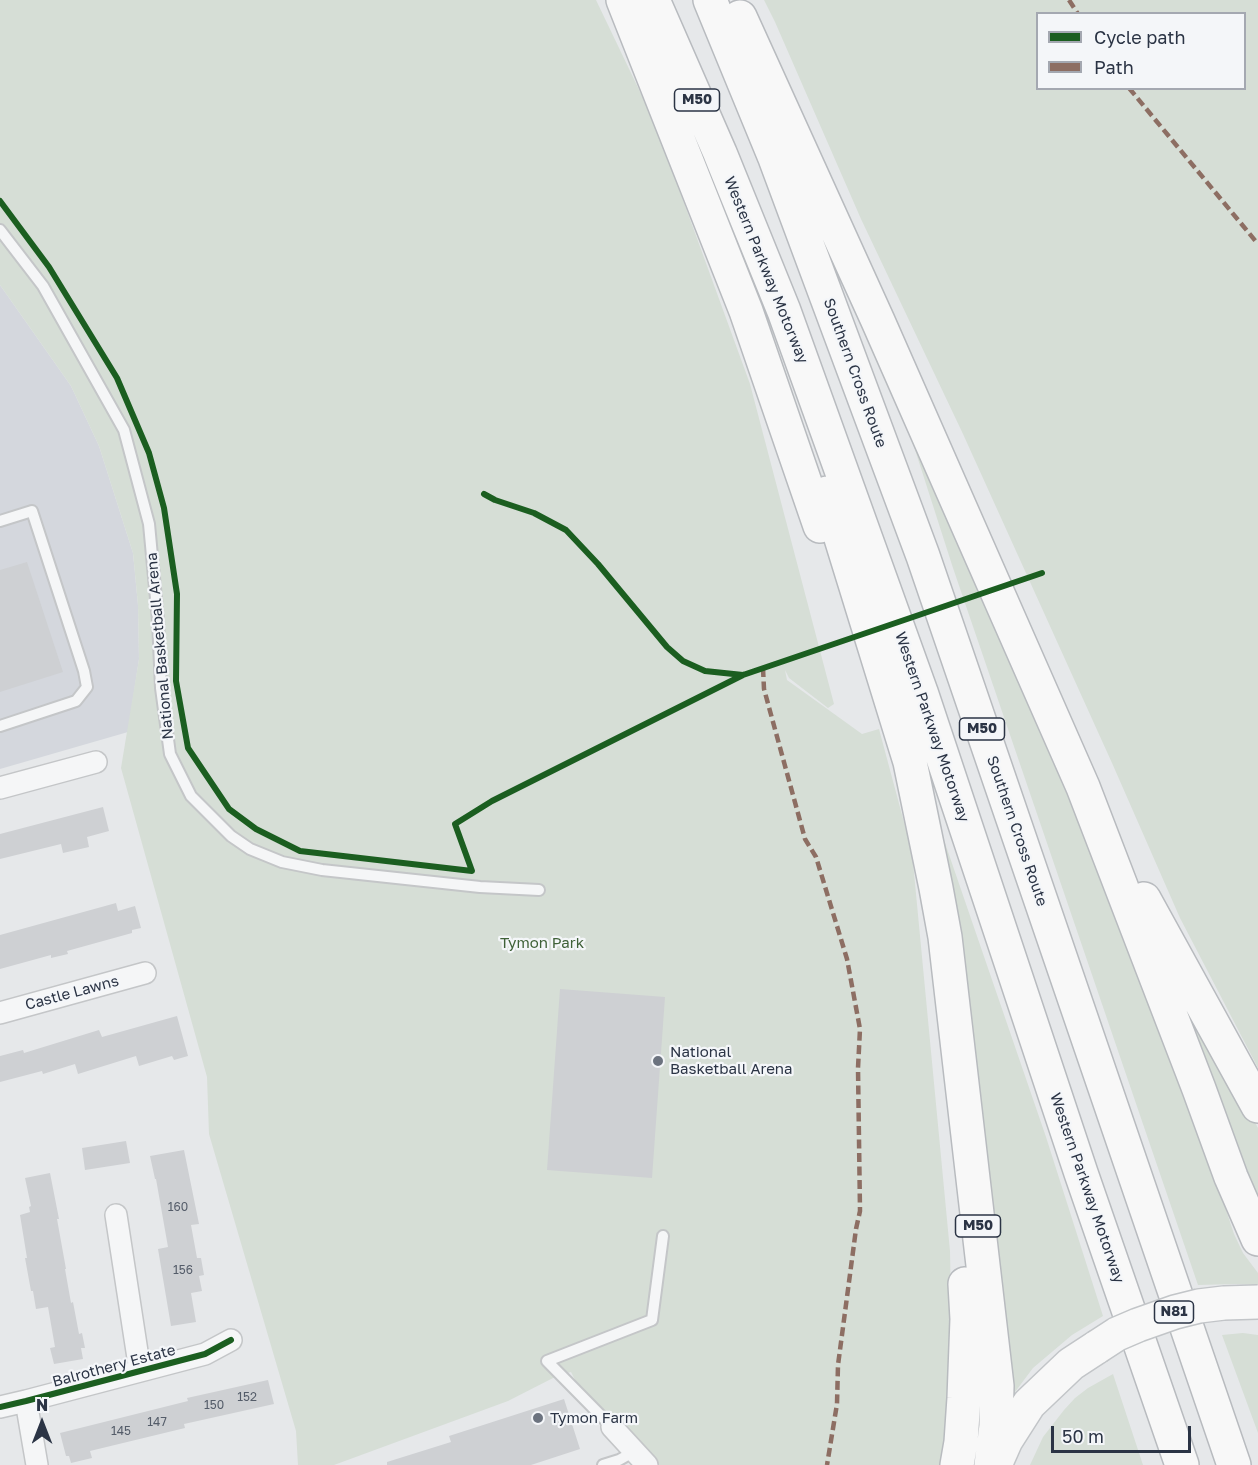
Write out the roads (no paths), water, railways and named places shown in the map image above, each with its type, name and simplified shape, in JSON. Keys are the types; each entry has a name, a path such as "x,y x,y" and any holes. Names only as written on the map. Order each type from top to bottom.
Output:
{"main road":[{"name":"M50","path":"623,0 746,311 846,600 898,764 926,837"},
{"name":"Western Parkway Motorway","path":"653,0 720,153 784,311 921,692 1182,1465"},
{"name":"Southern Cross Route","path":"710,0 776,158 923,556 1234,1465"},
{"path":"729,0 741,19 883,332 1083,787 1231,1177 1258,1239"},
{"name":"M50","path":"739,202 769,321 823,481 910,762 926,837 945,938 997,1386 993,1465"},
{"path":"1083,787 1258,1106"},
{"name":"M50","path":"957,1465 964,1398 967,1319 959,1180 962,1090"},
{"name":"N81","path":"993,1465 1029,1404 1071,1364 1097,1347 1138,1324 1174,1312 1198,1306 1258,1302"}],"street":[{"path":"0,788 96,762"},
{"name":"Castle Lawns","path":"0,1013 145,973"},
{"name":"Balrothery Estate","path":"116,1215 140,1371"},
{"name":"Balrothery Estate","path":"0,1407 205,1354 231,1340"},
{"path":"26,1401 37,1465"},
{"path":"612,1427 641,1458"}],"lane":[{"name":"National Basketball Arena","path":"0,230 43,286 124,430 149,524 158,620 161,688 170,754 191,796 231,836 250,849 282,862 322,870 480,888 539,890"},
{"path":"0,521 32,511 84,671 87,687 76,701 0,726"},
{"path":"612,1427 547,1361 652,1320 663,1236"},
{"path":"603,1465 619,1460 641,1458"}],"place":[{"name":"National Basketball Arena","path":"658,1061"},
{"name":"Tymon Farm","path":"538,1418"}],"park label":[{"name":"Tymon Park","path":"542,943"}]}
